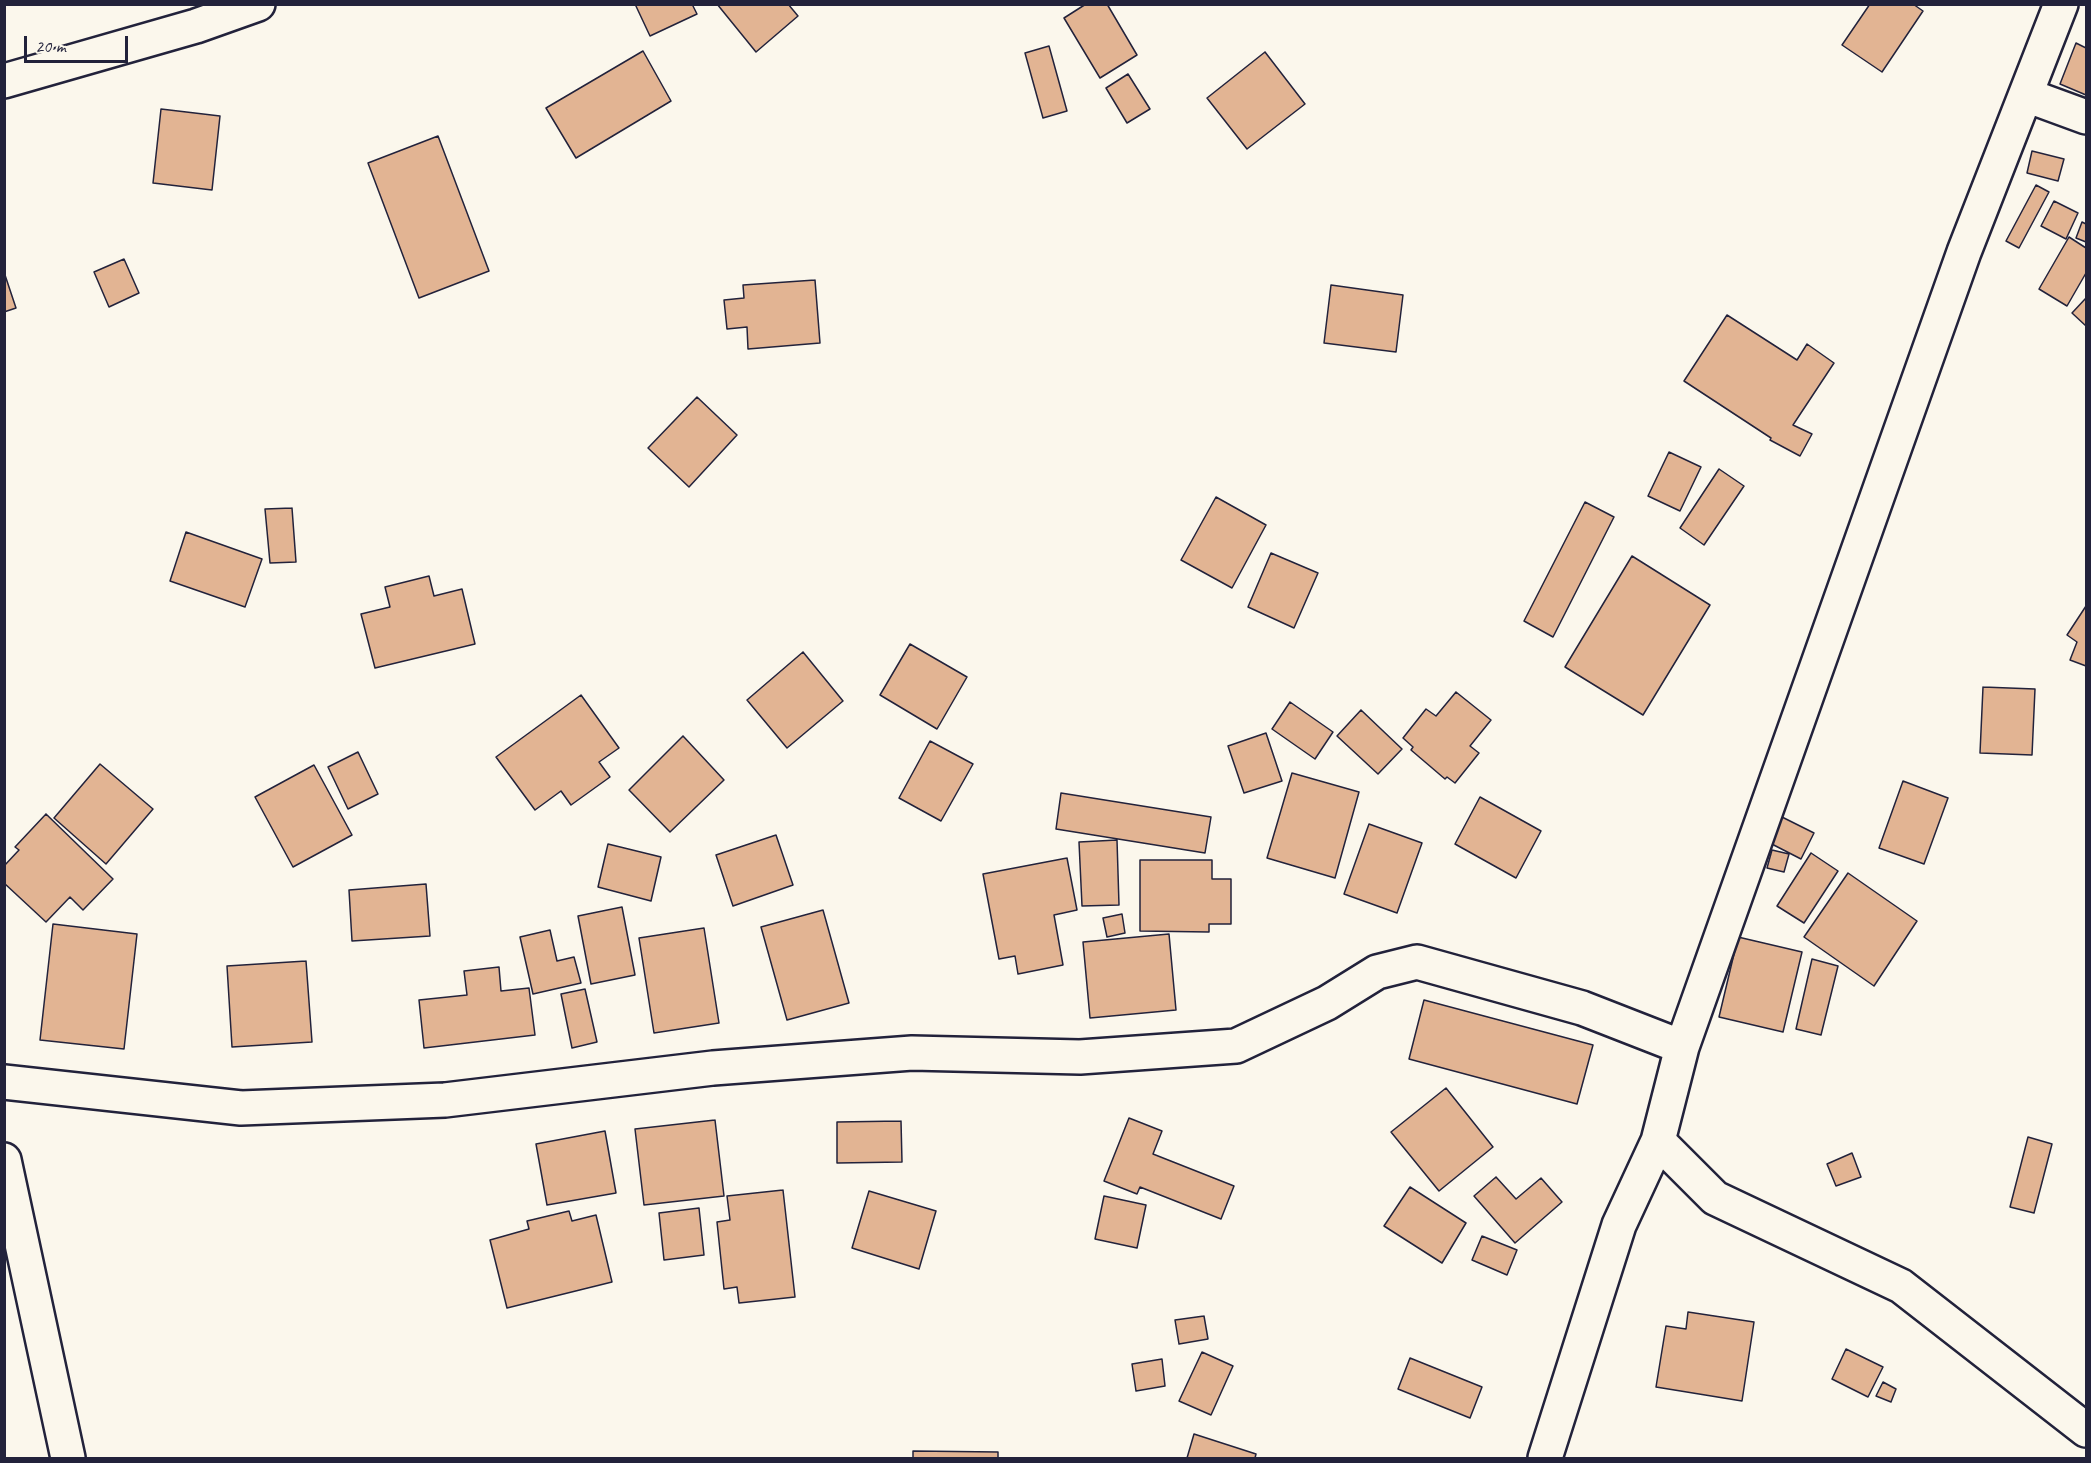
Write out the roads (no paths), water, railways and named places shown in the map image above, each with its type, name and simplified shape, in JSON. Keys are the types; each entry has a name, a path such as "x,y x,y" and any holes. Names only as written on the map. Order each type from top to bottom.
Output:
{"street":[{"path":"4,81 196,26 258,4"},
{"path":"1545,1458 1619,1225 1658,1141 1682,1047 1964,252 2061,4"},
{"path":"2026,95 2086,117"},
{"path":"4,1082 241,1108 445,1100 713,1068 912,1053 1080,1057 1236,1046 1327,1003 1377,972 1417,962 1582,1008 1682,1047"},
{"path":"1658,1141 1715,1198 1900,1286 2086,1430"},
{"path":"4,1160 68,1458"}]}
